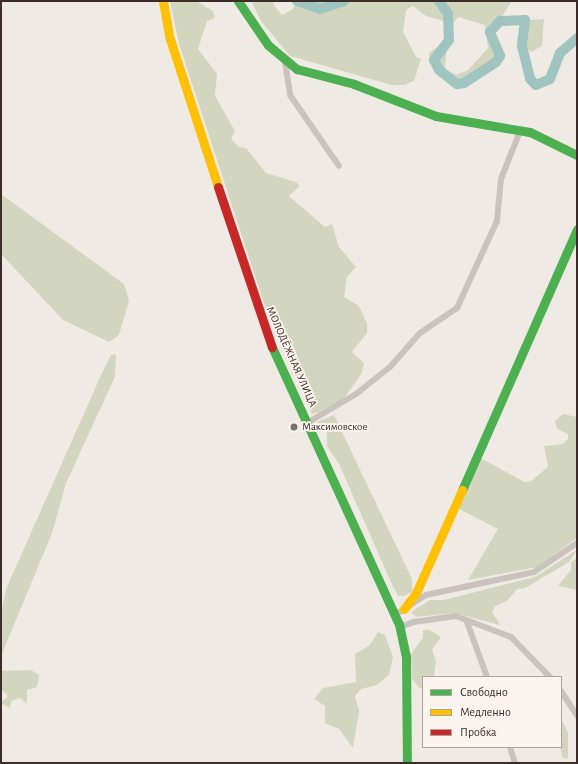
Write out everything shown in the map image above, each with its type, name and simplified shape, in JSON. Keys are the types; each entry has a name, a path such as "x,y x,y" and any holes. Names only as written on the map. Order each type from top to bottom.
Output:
{"main road":[{"name":"МОЛОДЁЖНАЯ УЛИЦА","path":"163,1 170,40 261,320 400,627 406,657 407,763"},
{"path":"238,1 268,45 285,62 297,69 354,84 383,98 436,116 530,132 577,155"},
{"path":"404,609 416,593 577,229"}],"street":[{"path":"285,62 290,94 339,166"},
{"path":"307,422 356,394 390,367 420,333 457,308 497,221 501,179 520,131"},
{"path":"395,615 426,595 534,572 577,543"},
{"path":"400,627 441,616 456,616 467,622 511,637 549,676"},
{"path":"467,622 487,676"},
{"path":"562,693 577,716"},
{"path":"510,748 515,763"}],"green space":[{"path":"170,1 196,1 213,11 215,18 207,21 198,49 217,74 215,96 235,131 231,139 239,147 246,148 266,173 296,182 300,186 289,196 325,227 332,224 339,247 356,267 347,277 344,297 359,306 367,324 367,333 352,352 364,363 362,373 343,400 319,412 312,414 264,303 179,44"},
{"path":"251,1 275,1 273,4 282,15 292,10 297,1 512,1 499,21 492,25 506,56 464,84 453,84 444,77 430,61 429,53 447,40 445,69 456,75 468,70 488,48 485,25 458,17 453,24 426,16 413,6 406,10 403,32 416,57 421,59 414,81 404,85 392,85 290,56 261,21"},
{"path":"527,15 530,20 544,19 542,46 531,52 520,43 520,21"},
{"path":"1,194 124,284 129,301 119,335 109,342 63,320 1,254"},
{"path":"116,354 115,377 66,483 52,533 1,656 1,614 6,589 102,373 111,355"},
{"path":"563,414 577,417 577,538 537,567 468,580 498,529 455,507 480,458 525,482 531,481 548,467 544,446 563,444 568,439 568,434 557,429 555,421"},
{"path":"334,415 412,579 412,592 404,596 398,596 390,580 339,464 327,446 327,433 318,428 317,422"},
{"path":"577,550 569,562 525,588 517,589 507,601 495,606 492,612 500,625 454,613 416,617 411,612 430,600 444,600 535,577"},
{"path":"577,558 577,590 558,586 571,570 571,562"},
{"path":"428,629 441,637 432,650 436,661 434,676 422,676 422,688 419,688 412,678 411,654 423,638 423,630"},
{"path":"378,632 385,635 393,657 389,675 377,685 361,689 355,696 359,711 353,748 339,729 325,723 325,706 314,699 323,688 356,682 355,654 370,645"},
{"path":"31,670 39,675 37,687 27,690 27,704 20,698 11,701 10,708 1,703 8,696 2,690 1,693 1,671"},
{"path":"562,720 568,733 568,759 563,758 560,748 562,748"}],"waterway":[{"path":"297,1 320,9 344,1"},
{"path":"439,1 448,14 449,40 434,60 439,70 457,84 464,83 496,62 500,56 490,32 500,21 525,20 522,46 530,79 536,85 550,79 560,53 577,38"}],"traffic: fast":[{"path":"238,1 268,45 297,69 354,84 436,116 530,132 577,155"},
{"path":"462,490 577,229"},
{"path":"272,347 399,624 406,657 407,763"}],"traffic: slow":[{"path":"163,1 170,39 218,187"},
{"path":"404,609 416,593 462,490"}],"traffic: jam":[{"path":"218,187 272,347"}],"place":[{"name":"Максимовское","path":"294,427"}]}
